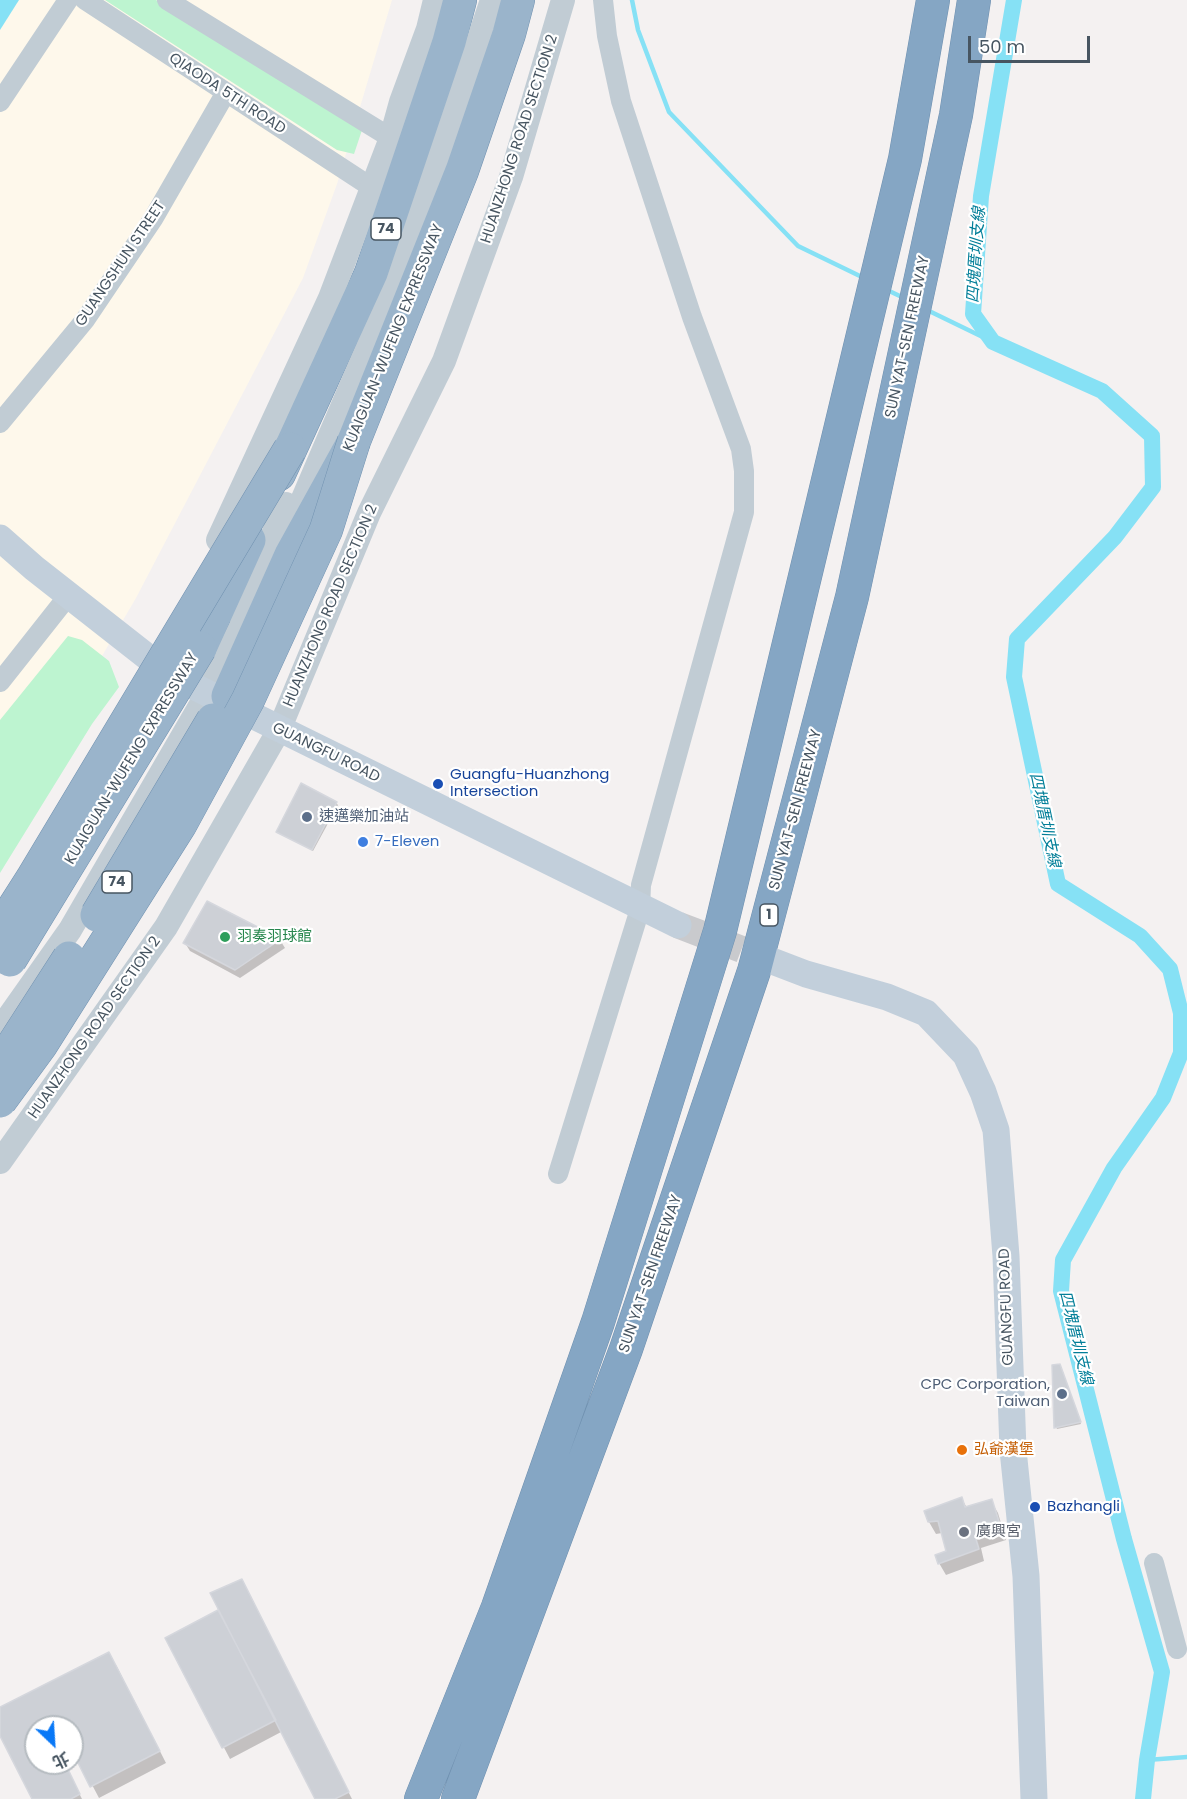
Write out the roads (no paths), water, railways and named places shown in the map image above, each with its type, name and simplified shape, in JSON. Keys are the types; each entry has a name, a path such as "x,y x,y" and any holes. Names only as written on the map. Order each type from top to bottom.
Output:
{"highway":[{"name":"KUAIGUAN-WUFENG EXPRESSWAY","path":"0,976 200,648 371,273 449,42 460,0"},
{"name":"KUAIGUAN-WUFENG EXPRESSWAY","path":"0,1065 110,895 228,696 291,555 354,441 462,171 509,34 518,0"},
{"path":"421,1799 498,1607 595,1333 720,931 905,159 933,0"},
{"name":"SUN YAT-SEN FREEWAY","path":"458,1799 626,1349 754,971 852,597 956,115 974,0"},
{"path":"0,1101 41,1045 180,825 248,700 326,530 354,441"},
{"path":"0,929 290,449"}],"main road":[{"name":"GUANGFU ROAD","path":"0,538 68,596 150,659 201,691 640,909 678,925"},
{"name":"GUANGFU ROAD","path":"759,956 806,974 887,997 927,1013 966,1055 983,1092 996,1130 1006,1256 1013,1450 1026,1576 1034,1799"}],"street":[{"path":"0,102 68,0"},
{"name":"QIAODA 5TH ROAD","path":"85,0 225,94 371,187"},
{"path":"167,0 391,138"},
{"path":"0,900 150,659 231,517 330,298 391,138 401,102 428,29 435,0"},
{"path":"0,1009 68,910 201,691 252,583 369,314 432,145 477,0"},
{"path":"0,1029 70,930 285,540 368,349 417,223 492,0"},
{"name":"HUANZHONG ROAD SECTION 2","path":"0,1162 166,927 279,730 369,513 444,361 511,177 563,0"},
{"path":"558,1174 640,909 641,885 744,512 744,471 741,449 692,317 621,101 607,36 603,0"},
{"name":"GUANGSHUN STREET","path":"0,423 85,320 153,219 225,94"},
{"path":"0,682 68,596"},
{"path":"1154,1563 1178,1649"}],"water":[{"path":"0,0 19,0 0,30"}],"waterway":[{"path":"632,0 638,30 669,112 798,246 864,278"},
{"name":"四塊厝圳支線","path":"1014,0 981,196 973,314 993,342 1102,391 1152,436 1153,487 1115,537 1017,639 1014,677 1058,884 1140,936 1170,969 1181,1013 1181,1053 1163,1098 1114,1168 1063,1260 1061,1291 1124,1539 1162,1672 1147,1760 1143,1799"},
{"path":"885,289 904,298"},
{"path":"925,309 993,342"},
{"path":"1147,1760 1187,1757"}],"tunnel":[{"path":"678,925 759,956"}],"place":[{"name":"Guangfu-Huanzhong Intersection","path":"438,784"},
{"name":"速邁樂加油站","path":"307,817"},
{"name":"7-Eleven","path":"363,842"},
{"name":"羽奏羽球館","path":"225,937"},
{"name":"CPC Corporation, Taiwan","path":"1062,1394"},
{"name":"弘爺漢堡","path":"962,1450"},
{"name":"Bazhangli","path":"1035,1507"},
{"name":"廣興宮","path":"964,1532"}]}
